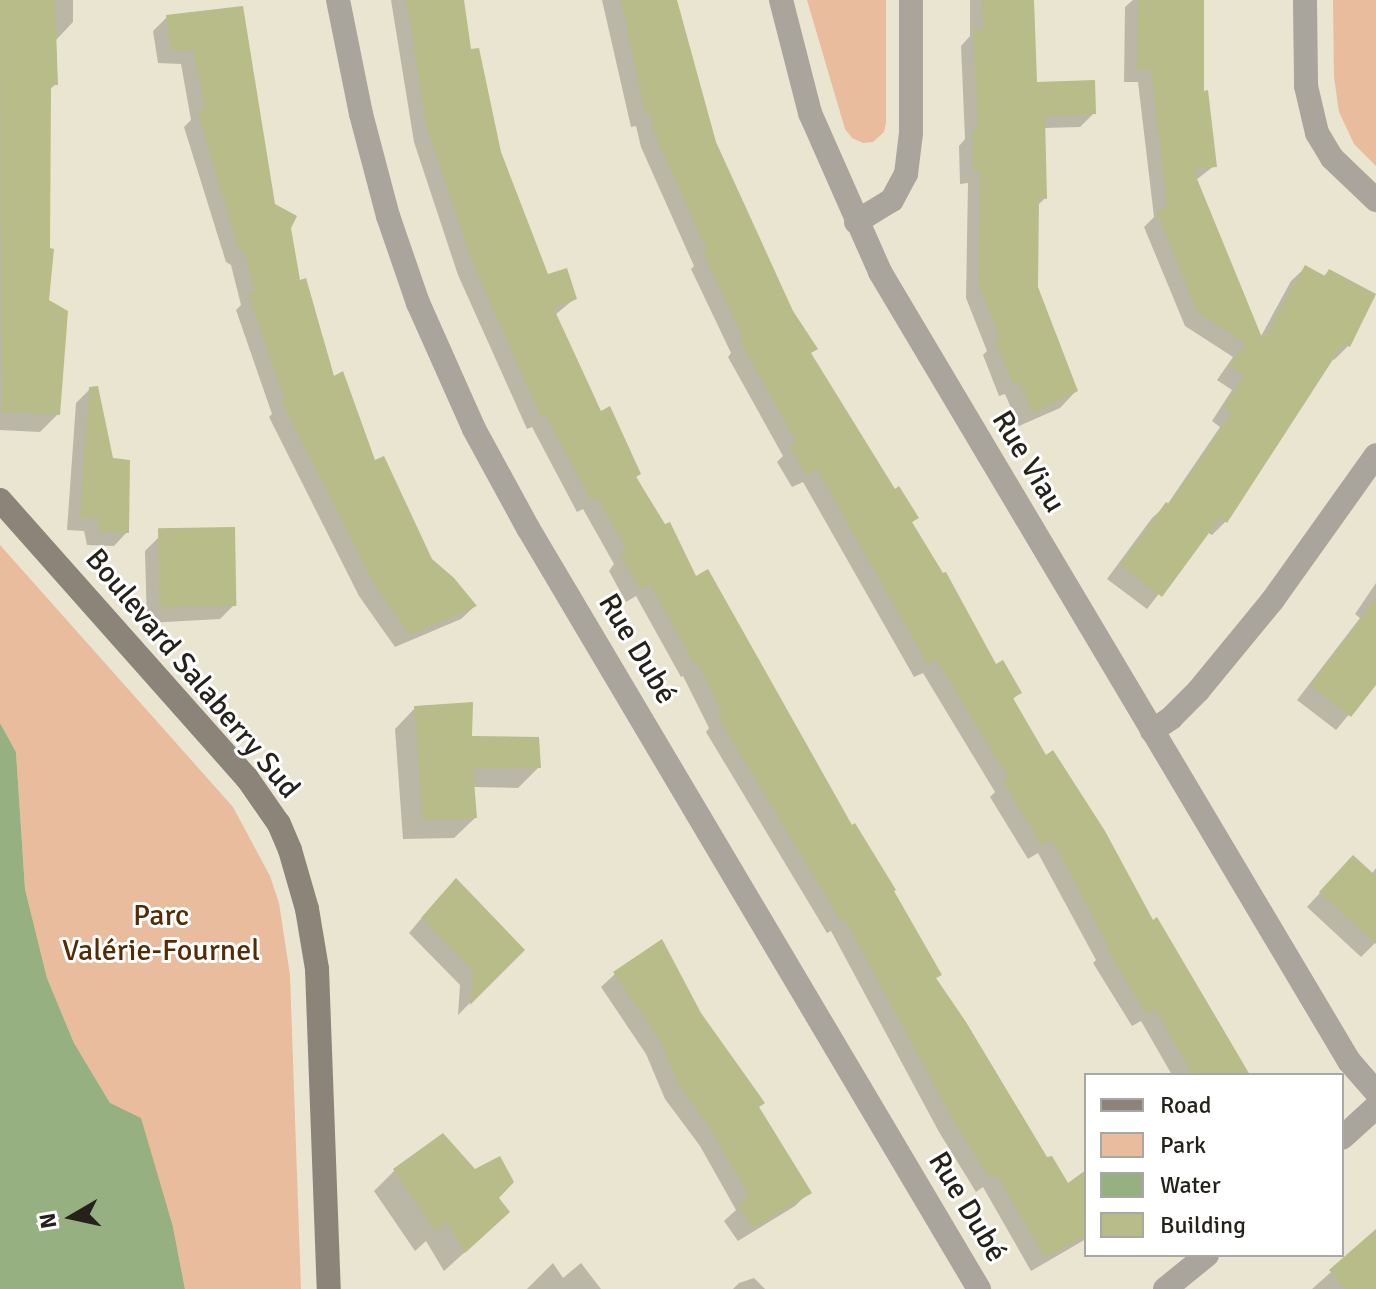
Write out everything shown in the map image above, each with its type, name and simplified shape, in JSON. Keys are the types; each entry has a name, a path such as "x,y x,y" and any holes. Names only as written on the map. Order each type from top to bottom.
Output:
{"street":[{"name":"Rue Dubé","path":"338,0 361,114 388,216 418,303 474,429 528,528 979,1289"},
{"name":"Rue Viau","path":"781,0 810,113 856,222 906,318 1349,1061 1376,1092"},
{"path":"856,222 892,200 906,174 911,133 911,0"},
{"path":"1305,0 1306,86 1317,133 1340,166 1376,200"},
{"path":"1152,731 1171,718 1198,691 1272,601 1376,455"},
{"name":"Boulevard Salaberry Sud","path":"0,500 247,778 273,814 290,850 307,909 317,969 329,1289"},
{"path":"1344,1136 1376,1107"},
{"path":"1165,1289 1205,1257"}],"green space":[{"path":"807,0 886,0 886,123 884,132 873,142 863,143 852,138 845,129"},
{"path":"1333,0 1376,0 1376,166 1354,144 1339,112 1334,77"},
{"name":"Parc Valérie-Fournel","path":"0,545 233,807 270,876 279,903 290,975 301,1289 185,1289 173,1227 110,1103 74,1043 47,978 25,889 16,752 0,723"}],"water":[{"path":"0,723 16,752 25,889 47,978 74,1043 110,1103 141,1118 173,1227 185,1289 0,1289"}],"building":[{"path":"0,0 55,0 58,85 51,85 50,248 54,249 49,300 68,311 60,415 2,412"},
{"path":"406,0 464,0 471,49 479,48 501,152 548,274 567,268 577,299 554,309 601,411 610,406 641,474 636,477 665,524 670,522 696,576 708,569 852,825 855,823 896,890 942,975 936,978 1047,1157 1052,1156 1068,1183 1084,1171 1084,1236 1045,1258 997,1175 990,1179 952,1118 845,919 841,921 718,717 722,712 698,664 695,665 650,584 640,590 621,556 626,549 597,497 591,500 546,415 541,417 472,261 427,128"},
{"path":"621,0 677,0 716,142 793,311 818,349 811,353 895,489 899,486 919,518 912,522 943,573 946,572 996,664 1003,660 1022,693 1013,698 1046,755 1053,750 1105,831 1153,920 1157,917 1249,1073 1192,1073 1155,1009 1146,1014 1106,947 1109,946 1052,840 1042,846 1003,781 1008,778 937,660 928,665 817,469 806,475 790,447 797,443 740,341 744,339 703,253 707,251 654,132 650,113 645,114"},
{"path":"982,0 1034,0 1037,82 1095,80 1096,114 1045,116 1047,199 1039,198 1038,287 1078,391 1033,413 1019,382 1013,384 995,340 1000,338 979,284 980,171 973,171 972,130 978,130 973,30 983,30"},
{"path":"1138,0 1204,0 1204,91 1208,90 1217,167 1193,169 1263,340 1305,265 1325,276 1329,269 1376,294 1350,347 1343,344 1227,523 1220,518 1162,597 1120,565 1166,502 1169,504 1232,413 1224,407 1244,375 1229,366 1245,343 1198,313 1156,211 1167,207 1151,69 1137,69"},
{"path":"243,6 275,204 297,216 291,228 300,280 306,278 334,376 343,371 375,460 384,456 432,559 454,578 477,606 409,635 373,582 281,401 285,400 248,294 255,292 244,251 239,249 197,111 205,110 194,51 171,50 166,15"},
{"path":"98,386 113,458 130,460 129,533 100,532 97,518 80,517 89,387"},
{"path":"235,527 236,606 159,607 158,528"},
{"path":"1376,599 1376,685 1351,717 1310,685"},
{"path":"473,702 472,736 539,737 541,768 473,768 477,818 423,820 414,706"},
{"path":"1353,855 1376,876 1376,944 1319,892"},
{"path":"456,878 525,950 470,1005 473,970 421,918"},
{"path":"662,939 701,1013 765,1103 759,1107 812,1193 753,1228 737,1206 749,1196 713,1132 679,1085 660,1040 613,972"},
{"path":"443,1133 475,1169 500,1156 514,1182 499,1198 510,1212 465,1253 447,1222 436,1232 393,1169"},
{"path":"1376,1229 1376,1289 1346,1289 1329,1270"}]}
